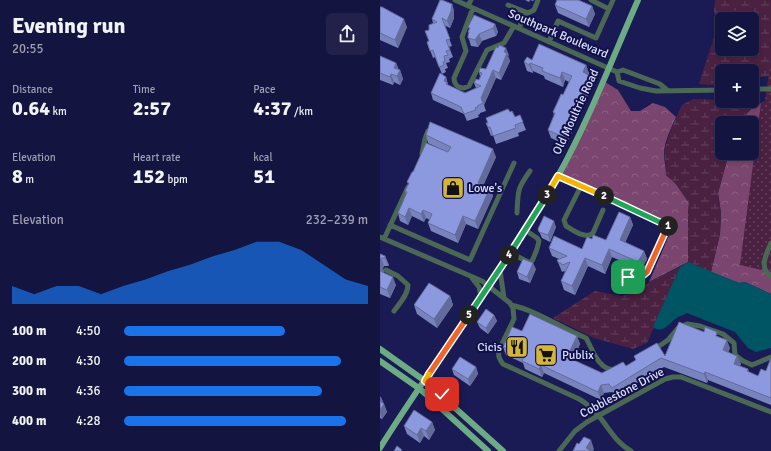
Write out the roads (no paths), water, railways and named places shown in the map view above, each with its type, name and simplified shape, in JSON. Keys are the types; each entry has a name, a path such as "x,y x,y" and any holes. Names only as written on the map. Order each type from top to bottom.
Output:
{"main road":[{"name":"Old Moultrie Road","path":"380,448 500,269 558,176 609,67 638,0"},
{"path":"380,349 425,381 503,451"},
{"path":"380,361 420,389 488,451"}],"street":[{"name":"Southpark Boulevard","path":"455,0 609,67 617,72"},
{"path":"471,0 471,7 462,37 466,51 454,78 458,87 464,88 469,86 487,50 504,42 526,13 534,10 538,0"},
{"path":"591,0 609,9"},
{"path":"549,42 558,21 596,38 613,0"},
{"path":"508,5 526,13"},
{"path":"667,90 660,84 623,70 617,72 619,81 640,88 656,91 715,90"},
{"path":"759,89 771,89"},
{"path":"419,161 430,126"},
{"path":"390,225 470,260 514,164"},
{"path":"517,212 518,192 520,185 530,171"},
{"path":"558,176 674,228"},
{"path":"411,178 390,225 382,238 482,281 511,305 523,308 586,338 596,360 610,370 621,368"},
{"path":"581,186 564,220 566,226 583,235 591,235 594,233 603,210"},
{"path":"626,275 632,278 637,278 647,272 668,226"},
{"path":"511,252 528,262 531,262 533,259 539,241 525,230"},
{"path":"771,243 765,259 764,267 767,274 771,276"},
{"path":"500,269 504,298"},
{"path":"386,270 398,276 408,285 405,295 394,311"},
{"path":"471,277 479,287 482,296"},
{"path":"511,305 514,319 499,350 503,364 587,404 599,416 623,449 631,451"},
{"path":"650,352 668,340 678,328 688,324 700,326 723,334 734,343 736,355 752,365 771,358"},
{"name":"Cobblestone Drive","path":"559,451 575,431 665,378 682,377 771,412"}],"place":[{"name":"Lowe's","path":"453,188"},
{"name":"Cicis","path":"517,347"},
{"name":"Publix","path":"546,355"}]}
